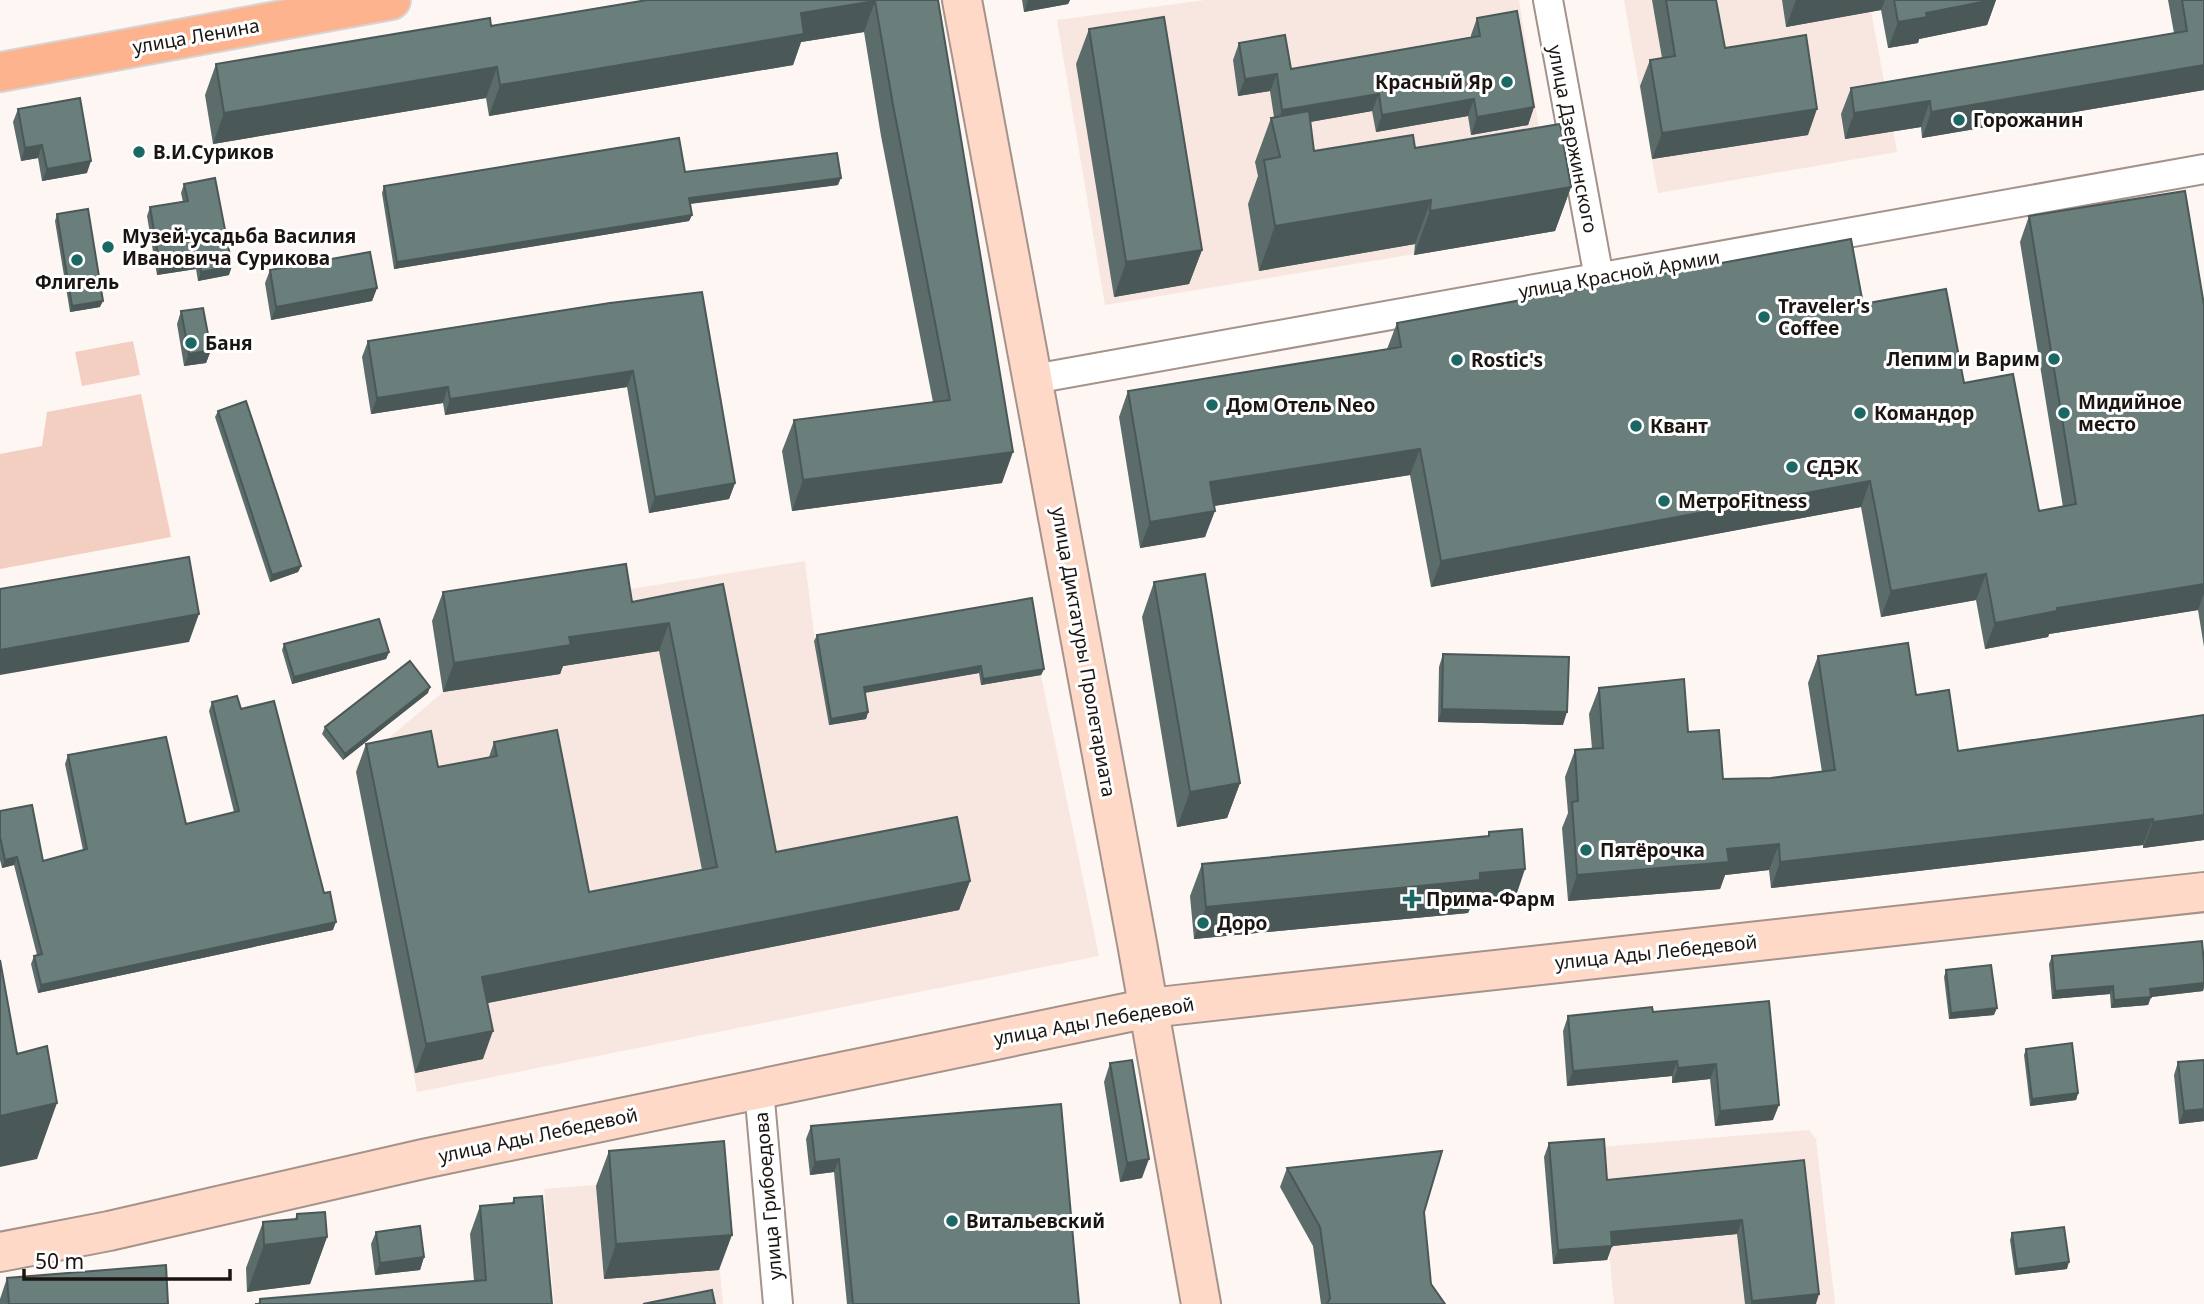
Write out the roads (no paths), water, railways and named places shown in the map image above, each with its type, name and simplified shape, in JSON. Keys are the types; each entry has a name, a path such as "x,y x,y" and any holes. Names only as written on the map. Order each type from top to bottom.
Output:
{"main road":[{"name":"улица Ленина","path":"0,72 391,0"},
{"name":"улица Диктатуры Пролетариата","path":"962,0 1034,379 1201,1304"},
{"name":"улица Ады Лебедевой","path":"0,1252 109,1231 423,1159 1149,1007 2204,892"}],"street":[{"name":"улица Дзержинского","path":"1548,0 1599,278"},
{"name":"улица Красной Армии","path":"1034,379 2204,169"},
{"name":"улица Грибоедова","path":"759,1089 778,1304"}],"place":[{"name":"Красный Яр","path":"1507,82"},
{"name":"Горожанин","path":"1959,120"},
{"name":"В.И.Суриков","path":"139,152"},
{"name":"Музей-усадьба Василия Ивановича Сурикова","path":"108,247"},
{"name":"Флигель","path":"77,260"},
{"name":"Traveler's Coffee","path":"1764,317"},
{"name":"Баня","path":"191,343"},
{"name":"Лепим и Варим","path":"2054,359"},
{"name":"Rostic's","path":"1457,360"},
{"name":"Дом Отель Neo","path":"1212,405"},
{"name":"Командор","path":"1860,413"},
{"name":"Мидийное место","path":"2064,413"},
{"name":"Квант","path":"1636,426"},
{"name":"СДЭК","path":"1792,467"},
{"name":"МетроFitness","path":"1664,501"},
{"name":"Пятёрочка","path":"1586,850"},
{"name":"Прима-Фарм","path":"1412,899"},
{"name":"Доро","path":"1203,923"},
{"name":"Витальевский","path":"952,1221"}]}
